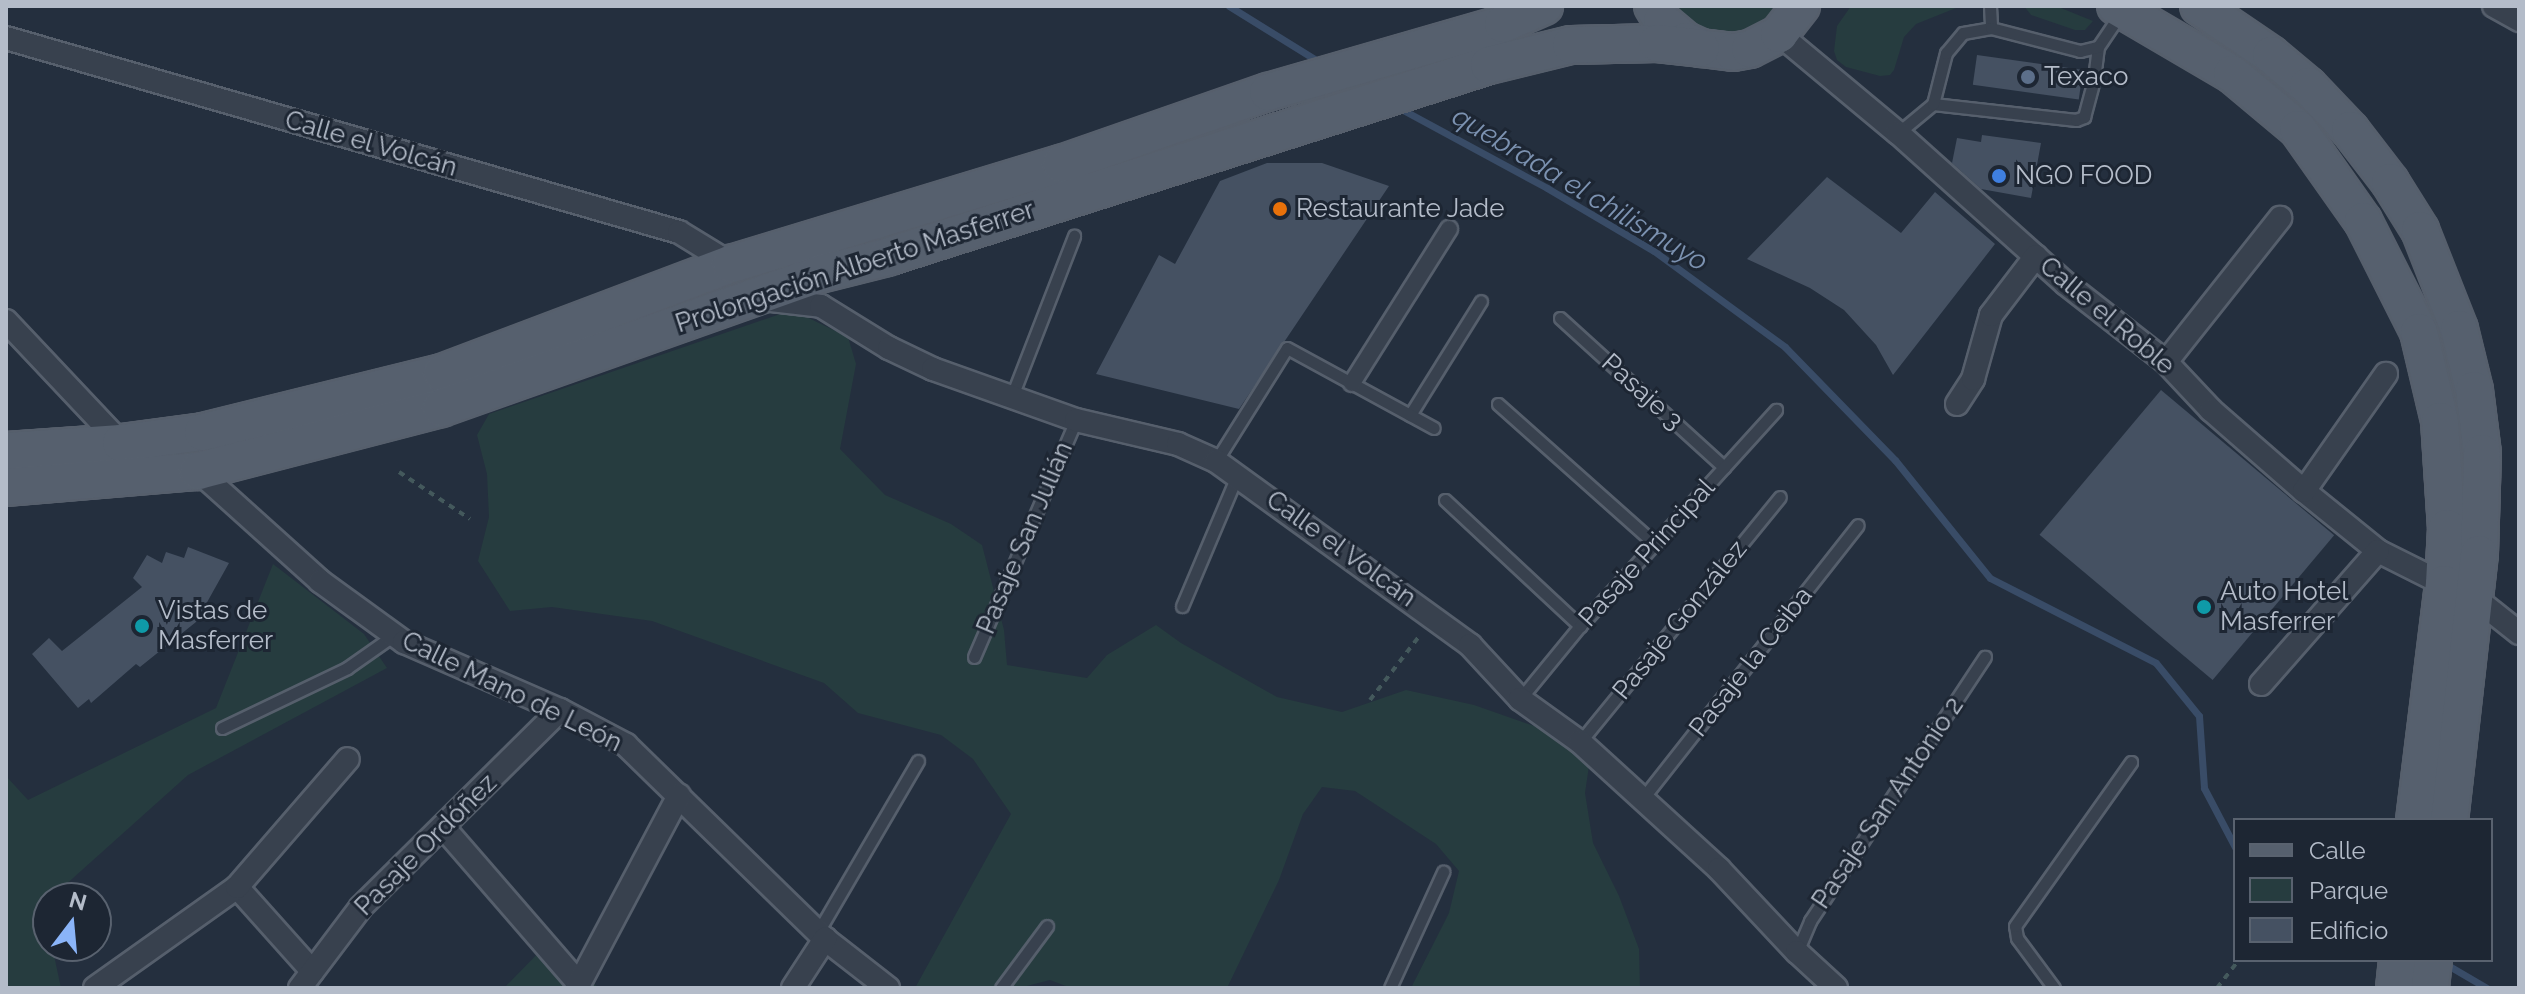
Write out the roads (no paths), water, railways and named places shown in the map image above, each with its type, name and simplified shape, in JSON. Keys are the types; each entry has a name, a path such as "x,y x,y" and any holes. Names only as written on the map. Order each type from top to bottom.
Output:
{"main road":[{"name":"Prolongación Alberto Masferrer","path":"6,451 121,443 203,432 442,373 731,264 1061,164 1268,92 1503,24 1544,6"},
{"path":"1653,6 1673,32 1701,48"},
{"path":"2199,6 2234,20 2308,86 2350,130 2390,182 2420,230 2439,274 2474,390 2482,453 2415,818"},
{"path":"2123,10 2232,74 2298,129 2363,221 2419,332 2440,421 2447,528 2459,591 2449,818"},
{"name":"Prolongación Alberto Masferrer","path":"6,487 198,471 441,408 738,302 1489,65 1571,45 1657,43 1733,52 1750,49 1796,14"},
{"path":"2395,988 2398,962"},
{"path":"2430,988 2433,962"}],"street":[{"path":"2494,6 2519,20"},
{"name":"Calle el Roble","path":"1796,14 1898,133 2065,283 2166,362 2211,410 2304,491 2378,551 2459,591 2519,633"},
{"name":"Calle el Volcán","path":"6,38 679,232 731,264"},
{"path":"2166,362 2280,218"},
{"path":"1352,383 1449,229"},
{"path":"1957,404 1973,379 1991,315 2036,256"},
{"name":"Calle el Volcán","path":"738,302 797,300 821,306 889,348 933,369 1076,420 1178,444 1216,461 1470,645 1520,699 1580,742 1719,869 1797,952 1836,988"},
{"path":"6,321 121,443"},
{"path":"2304,491 2386,374"},
{"name":"Calle Mano de León","path":"198,471 320,581 404,642 560,710 626,745 821,936 888,988"},
{"path":"2261,684 2378,551"},
{"name":"Pasaje Ordóñez","path":"306,980 361,907 560,710"},
{"path":"95,988 237,887 348,759"},
{"path":"444,828 578,986 679,795"},
{"path":"237,887 306,980"},
{"path":"793,988 821,936"}],"lane":[{"path":"1990,6 1991,28"},
{"path":"1933,104 2076,120 2084,117 2098,47 2123,10"},
{"path":"1898,133 1933,104 1940,69 1952,42 1963,33 1991,28 2080,51 2098,47"},
{"path":"1012,396 1074,236"},
{"path":"1410,415 1481,301"},
{"name":"Pasaje 3","path":"1560,318 1724,467"},
{"path":"1216,461 1287,348 1434,428"},
{"path":"1498,404 1655,544"},
{"name":"Pasaje Principal","path":"1520,699 1580,626 1776,410"},
{"name":"Pasaje San Julián","path":"974,657 1076,420"},
{"path":"1182,606 1237,476"},
{"name":"Pasaje González","path":"1580,742 1780,497"},
{"path":"1445,500 1580,626"},
{"name":"Pasaje la Ceiba","path":"1643,798 1858,525"},
{"path":"222,728 347,668 394,635"},
{"name":"Pasaje San Antonio 2","path":"1797,952 1810,921 1985,657"},
{"path":"821,936 918,761"},
{"path":"2054,988 2017,938 2015,926 2131,762"},
{"path":"1390,988 1443,872"},
{"path":"1001,988 1047,926"}],"waterway":[{"name":"quebrada el chilismuyo","path":"1229,6 1316,60"},
{"name":"quebrada el chilismuyo","path":"1403,110 1547,188 1654,251 1785,347 1895,460 1990,578 2156,663 2199,716 2204,788 2233,843"},
{"name":"quebrada el chilismuyo","path":"2444,963 2487,988"}],"place":[{"name":"Texaco","path":"2028,77"},
{"name":"NGO FOOD","path":"1999,176"},
{"name":"Restaurante Jade","path":"1280,209"},
{"name":"Auto Hotel Masferrer","path":"2204,607"},
{"name":"Vistas de Masferrer","path":"142,626"}]}
